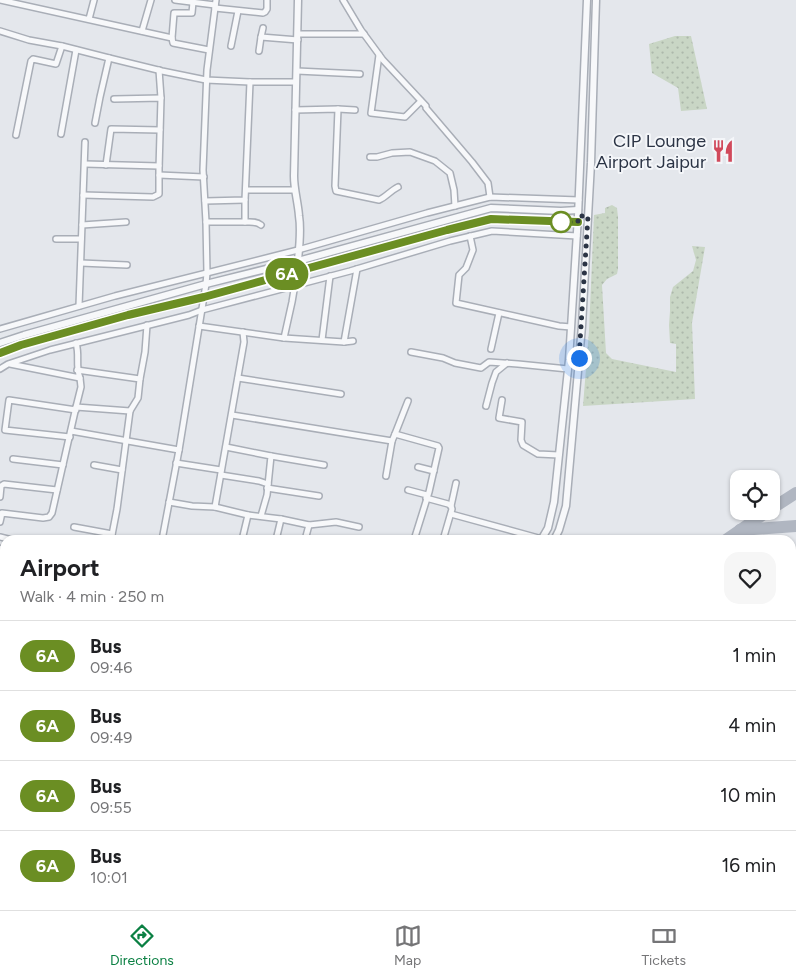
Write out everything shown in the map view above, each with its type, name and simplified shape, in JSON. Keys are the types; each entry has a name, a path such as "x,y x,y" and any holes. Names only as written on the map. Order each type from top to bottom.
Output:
{"street":[{"path":"0,0 172,38"},
{"path":"89,19 94,0"},
{"path":"142,31 151,0"},
{"path":"175,0 215,4 238,10 263,13 267,9 267,0"},
{"path":"284,338 297,272 300,232 294,190 298,0"},
{"path":"343,0 379,55 421,101 488,183 490,197"},
{"path":"544,535 548,528 554,502 572,327 587,0"},
{"path":"556,535 566,506 582,326 596,0"},
{"path":"193,2 192,13 174,13 173,43 209,50"},
{"path":"163,535 206,284 204,177 206,80 215,4"},
{"path":"231,46 238,10"},
{"path":"259,51 263,28"},
{"path":"0,32 206,80 296,82"},
{"path":"261,37 364,34"},
{"path":"16,135 31,61 37,59 56,64 62,46"},
{"path":"61,134 76,50"},
{"path":"379,55 371,113 405,117 421,101"},
{"path":"95,123 109,58"},
{"path":"83,195 153,196 159,194 162,98 159,70"},
{"path":"297,71 360,74"},
{"path":"245,222 250,82"},
{"path":"114,99 162,98"},
{"path":"338,109 336,191 379,200 398,187"},
{"path":"295,110 355,110"},
{"path":"106,165 111,130 160,130"},
{"path":"79,306 85,142"},
{"path":"370,157 410,152 435,161 450,173 455,206"},
{"path":"85,164 159,166"},
{"path":"159,175 204,177"},
{"path":"246,190 294,190"},
{"path":"0,329 79,306 298,250 490,197 579,200"},
{"path":"205,201 245,200"},
{"path":"0,343 206,284 491,208 561,211 578,216"},
{"path":"0,353 21,345 128,315 204,297 491,219 588,216"},
{"path":"82,225 126,222"},
{"path":"206,222 254,222 261,225"},
{"path":"0,369 8,364 76,343 357,269 470,236 492,231 577,236"},
{"path":"470,236 472,250 466,268 459,275 456,303 559,326 572,327"},
{"path":"56,239 82,239"},
{"path":"81,264 127,265"},
{"path":"344,342 357,269"},
{"path":"322,340 330,276"},
{"path":"491,348 499,313"},
{"path":"111,535 127,441 130,411 138,398 147,325"},
{"path":"199,326 284,338 353,341"},
{"path":"215,507 244,342 243,332"},
{"path":"0,522 1,510 42,518 49,517 52,513 81,387 77,370 78,350 76,343"},
{"path":"411,352 480,368 489,362 506,363 578,374"},
{"path":"486,406 496,372 506,363"},
{"path":"8,364 80,378"},
{"path":"77,370 140,379"},
{"path":"238,378 341,394"},
{"path":"130,411 76,409 9,400 5,430 70,434 179,450"},
{"path":"502,400 499,418 522,422 522,444 538,454 570,455"},
{"path":"386,476 392,441 408,402"},
{"path":"232,415 392,441"},
{"path":"395,434 438,446 439,448 416,535"},
{"path":"226,447 324,465"},
{"path":"261,516 272,456"},
{"path":"13,459 63,465"},
{"path":"176,463 268,486 319,496"},
{"path":"94,464 122,470"},
{"path":"418,467 434,471"},
{"path":"444,535 452,509 450,506 456,483"},
{"path":"0,497 1,486 4,484 57,490"},
{"path":"408,490 450,506"},
{"path":"169,502 215,507 248,515 309,524 336,522 359,527"},
{"path":"450,514 525,535"},
{"path":"243,535 248,515"},
{"path":"277,535 281,519"},
{"path":"306,535 309,524"},
{"path":"74,527 104,535"}],"green space":[{"path":"675,36 691,36 707,109 681,111 678,88 652,73 649,44"},
{"path":"612,205 617,208 618,217 618,269 617,274 607,279 602,285 606,353 612,359 676,372 676,344 670,343 670,297 673,287 693,271 696,260 692,246 705,247 692,323 695,399 583,406 589,331 594,215 605,213 605,208"}],"taxiway":[{"path":"780,503 796,493"},
{"path":"733,535 755,520"},
{"path":"740,530 796,526"}],"bus line":[{"name":"6A","path":"0,353 21,345 128,315 204,297 491,219 578,222"}],"place":[{"name":"CIP Lounge Airport Jaipur","path":"723,151"}],"route":[{"path":"561,222 578,222 578,216 588,216 579,358"}]}
